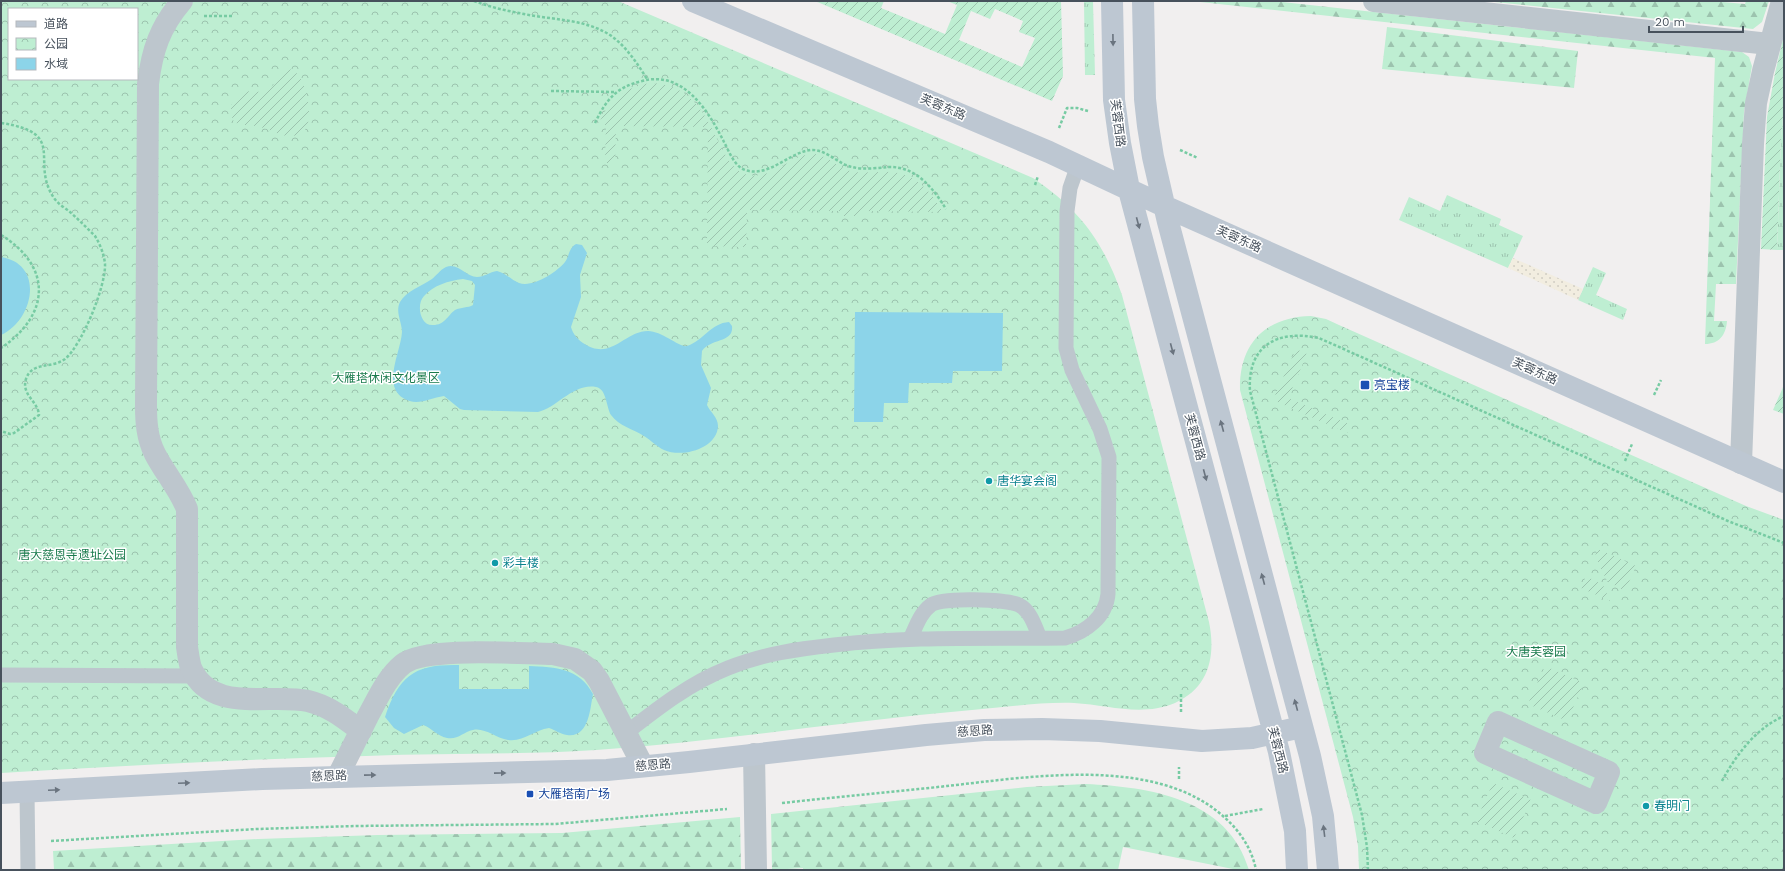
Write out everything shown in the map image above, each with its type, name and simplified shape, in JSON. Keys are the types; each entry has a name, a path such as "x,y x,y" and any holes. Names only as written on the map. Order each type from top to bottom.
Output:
{"main road":[{"name":"芙蓉东路","path":"693,1 1078,165 1164,206 1784,482"},
{"name":"芙蓉西路","path":"1112,1 1114,100 1129,190 1274,734 1288,792 1295,831 1297,870"},
{"path":"1143,1 1145,99 1148,126 1164,206 1302,727 1323,816 1328,870"},
{"name":"慈恩路","path":"1,793 338,776 568,771 643,766 984,730 1042,729 1100,731 1202,741 1234,740 1274,734 1302,727"}],"street":[{"path":"182,1 163,26 155,45 148,84 146,424 149,439 155,453 181,494 187,509 187,647 191,667 202,683 219,695 239,699 292,700 320,704 334,710 361,731"},
{"path":"1374,1 1769,44"},
{"path":"1741,463 1753,144 1756,103 1769,44 1782,1"},
{"path":"338,776 389,679 404,663 424,655 447,653 553,654 575,659 592,671 599,681 643,766"},
{"path":"1498,722 1610,772 1596,803 1485,753 1498,722"},
{"path":"754,754 756,870"}],"lane":[{"path":"626,733 659,707 692,685 728,668 765,655 812,647 910,639 1065,638 1083,631 1101,615 1107,602 1108,594 1109,457 1100,429 1072,370 1066,348 1067,211 1070,188 1078,165"},
{"path":"910,639 922,613 932,604 956,600 1009,601 1020,605 1030,614 1040,638"},
{"path":"1,675 196,676"},
{"path":"27,792 28,870"}],"path":[{"path":"474,1 524,14 576,22 594,27 610,36 624,47 647,79"},
{"path":"595,123 603,106 616,92 632,83 647,79 667,80 682,86 704,107 716,125 733,160 740,167 746,170 764,170 803,152 817,150 853,168 894,167 909,170 928,185 946,209"},
{"path":"550,91 616,92"},
{"path":"1,123 18,126 33,132 43,142 47,185 55,199 95,236 101,248 105,266 104,279 100,291 87,325 74,348 60,362 34,368 26,378 26,392 39,410 39,415 14,433 10,434 1,431"},
{"path":"1,235 16,247 32,266 37,276 40,296 34,314 23,330 1,348"},
{"path":"1368,870 1367,847 1362,815 1250,391 1250,369 1256,356 1264,345 1277,338 1292,335 1305,335 1319,338 1728,521 1784,543"},
{"path":"1722,781 1736,758 1751,739 1769,724 1784,716"},
{"path":"27,842 257,829 555,824 663,815 1062,775 1124,777 1167,786 1187,794 1210,806 1227,819 1239,832 1252,855 1256,870"}],"green space":[{"name":"大雁塔休闲文化景区","path":"1,1 618,1 1033,178 1050,190 1077,215 1088,228 1107,258 1122,295 1209,622 1211,647 1207,670 1203,680 1187,697 1175,703 1150,709 1137,710 1087,704 1048,703 878,720 690,742 596,750 539,753 395,755 138,765 1,773"},
{"path":"815,1 884,1 881,8 945,34 957,5 947,1 1061,1 1063,76 1052,101","holes":["995,9 1023,21 1019,32 1035,38 1022,67 959,40 971,11 990,19"]},
{"path":"1084,1 1093,1 1095,75 1085,75"},
{"path":"1191,1 1273,1 1742,52 1749,57 1752,66 1744,112 1736,284 1716,284 1714,321 1727,321 1721,338 1710,344 1705,344 1715,58"},
{"path":"1485,1 1711,1 1745,4 1746,1 1769,1 1762,22 1753,29"},
{"path":"1387,27 1578,51 1574,88 1382,69"},
{"path":"1784,35 1784,108 1781,137 1777,250 1761,249 1767,117"},
{"path":"289,69 295,72 305,87 309,107 309,117 304,131 297,135 286,136 257,126 234,122 231,108 234,97 238,93 267,90 283,73"},
{"path":"651,83 673,87 689,97 702,111 728,158 737,169 749,175 765,174 801,156 814,154 824,157 842,168 855,172 891,172 910,177 931,194 943,212 864,211 864,216 840,216 840,211 747,210 746,247 707,246 708,127 616,126 615,163 605,163 606,125 599,124 607,108 625,91"},
{"path":"1784,108 1784,250 1777,250 1781,137"},
{"path":"1447,195 1501,219 1499,225 1523,236 1508,268 1399,220 1409,197 1440,211"},
{"path":"1593,267 1606,273 1596,295 1627,309 1623,320 1578,300"},
{"name":"大唐芙蓉园","path":"1311,316 1326,319 1746,506 1784,520 1784,870 1359,870 1358,846 1353,817 1240,390 1244,359 1258,336 1268,328 1280,322"},
{"path":"1296,349 1307,354 1288,398 1351,425 1347,433 1273,400"},
{"path":"1784,385 1784,414 1773,410"},
{"path":"1598,549 1636,566 1625,591 1607,581 1595,556"},
{"path":"1586,576 1603,585 1610,601 1581,588"},
{"path":"1545,666 1584,683 1567,721 1528,704"},
{"path":"1493,783 1531,800 1514,838 1476,821"},
{"path":"1086,784 1135,789 1160,794 1183,801 1205,812 1224,827 1239,846 1249,870 1238,870 1123,847 1118,870 803,870 803,868 772,870 771,814 1027,787"},
{"path":"740,817 741,870 54,870 53,851 258,839 378,835 562,833"}],"sand":[{"path":"1513,258 1583,289 1578,300 1508,268"}],"water":[{"path":"576,244 582,245 587,253 580,275 581,297 571,327 579,340 583,343 593,348 610,348 639,332 648,331 687,346 693,344 717,325 729,322 732,326 732,331 726,338 711,344 702,351 701,365 711,388 707,405 718,423 716,434 712,441 705,446 697,450 680,453 661,449 647,438 622,425 614,419 609,412 606,399 602,391 600,388 596,387 588,387 573,392 545,410 538,412 464,410 460,409 444,396 413,402 403,398 397,392 394,385 393,376 402,332 398,310 400,302 406,295 432,279 444,268 450,266 454,266 469,275 477,277 497,271 519,283 525,284 538,281 551,274 565,262 573,246","holes":["463,279 472,281 475,285 473,305 455,310 440,324 433,325 425,322 422,318 420,304 428,292 437,286 452,281"]},
{"path":"1,257 15,262 24,270 29,281 30,293 27,306 21,317 12,328 1,335"},
{"path":"855,312 1003,313 1002,371 953,371 952,383 909,383 908,403 884,403 883,422 854,422"},
{"path":"444,665 459,665 459,689 529,689 529,666 557,668 574,674 587,685 593,694 587,721 580,732 574,735 567,735 549,728 524,738 514,740 504,739 486,731 477,729 454,738 447,738 440,736 423,725 404,734 394,728 385,717 396,691 403,682 420,670"}],"place":[{"name":"亮宝楼","path":"1365,385"},
{"name":"唐华宴会阁","path":"989,481"},
{"name":"彩丰楼","path":"495,563"},
{"name":"大雁塔南广场","path":"530,794"},
{"name":"春明门","path":"1646,806"}],"park label":[{"name":"唐大慈恩寺遗址公园","path":"72,555"}]}
